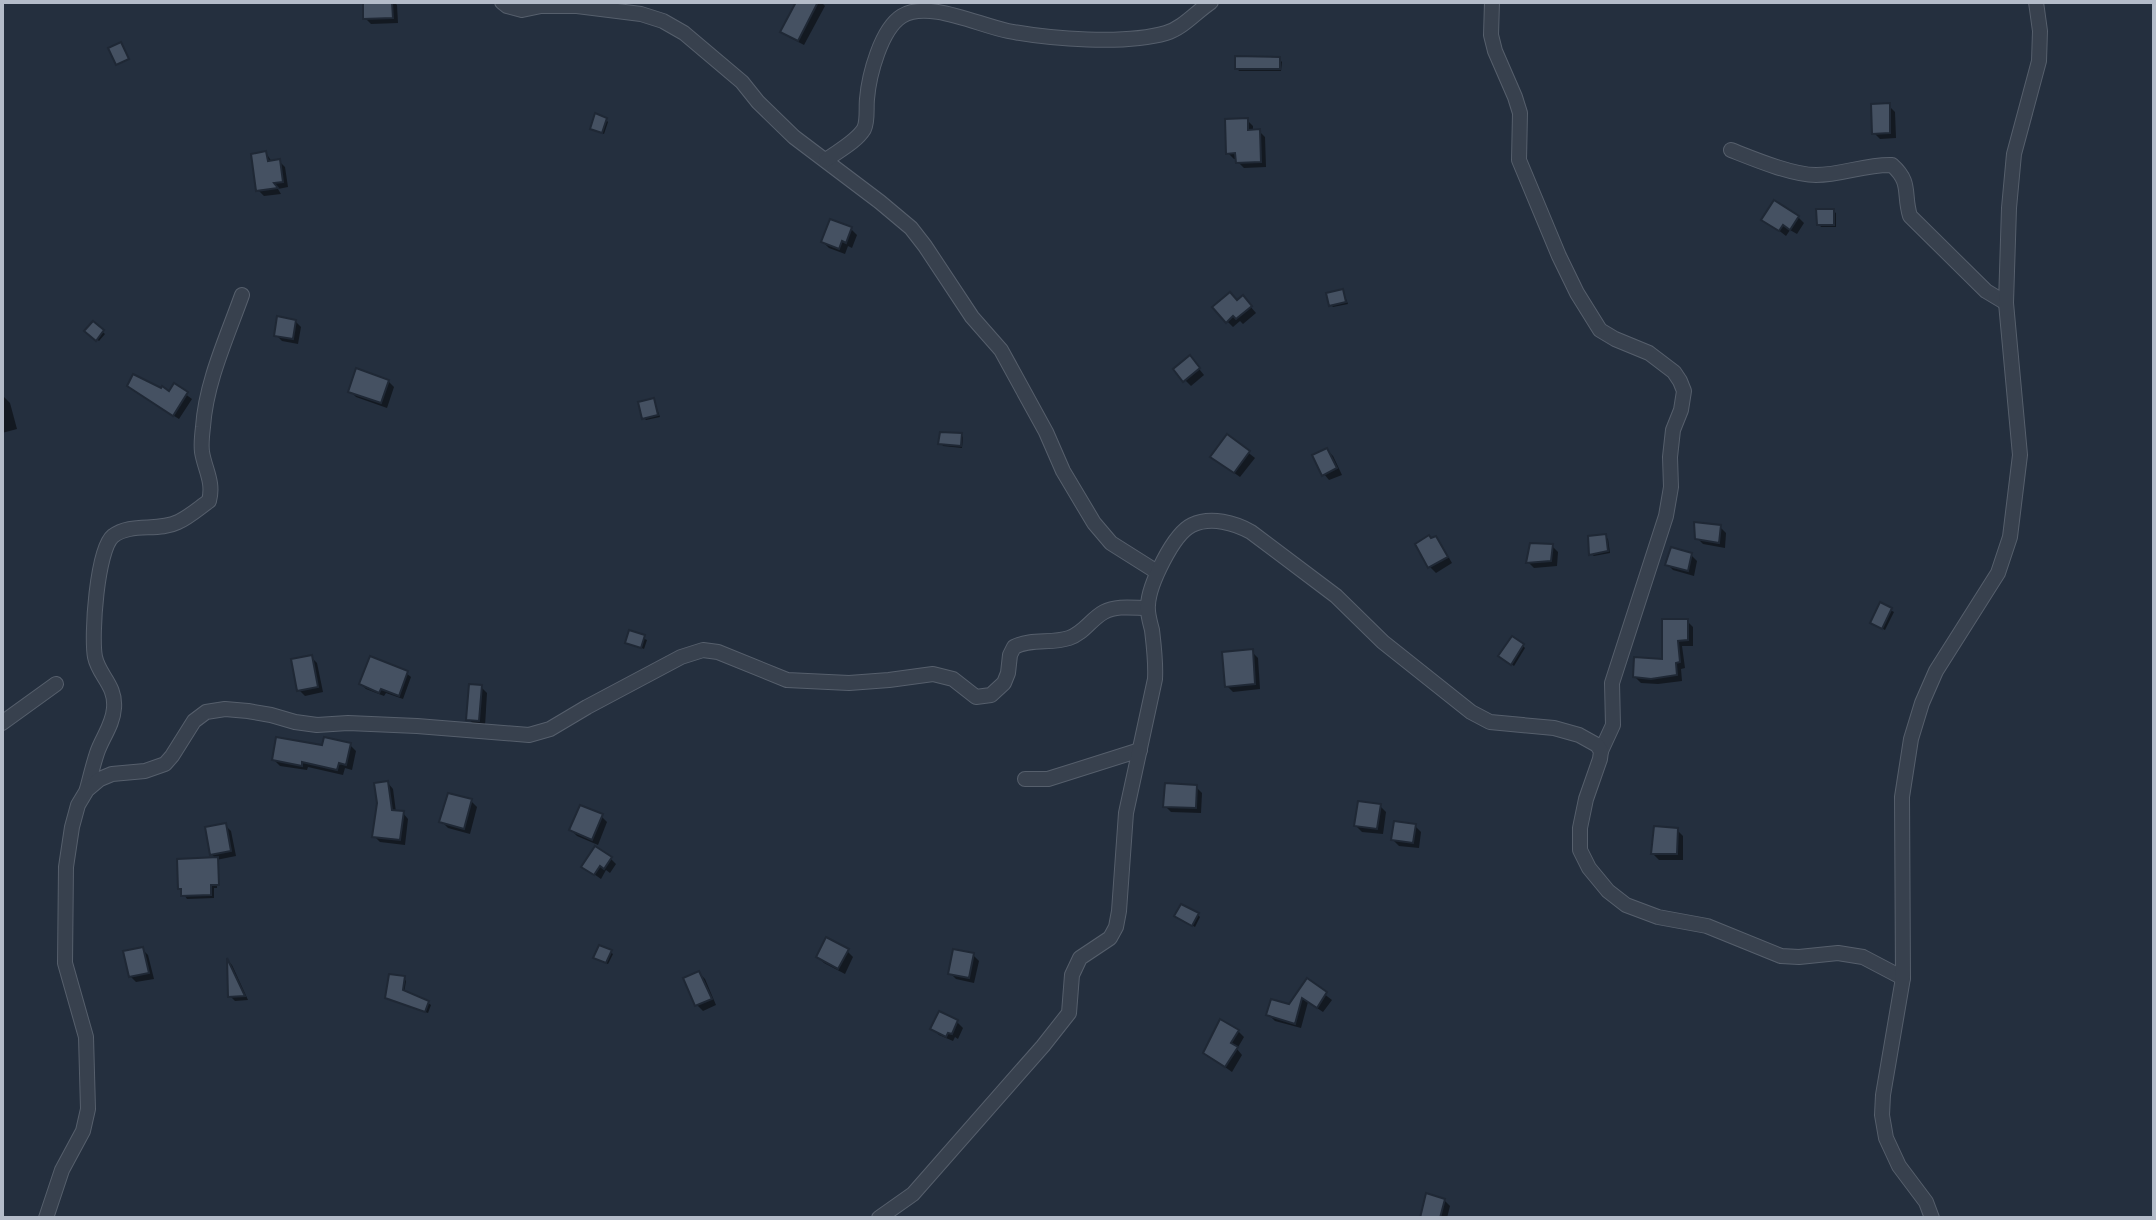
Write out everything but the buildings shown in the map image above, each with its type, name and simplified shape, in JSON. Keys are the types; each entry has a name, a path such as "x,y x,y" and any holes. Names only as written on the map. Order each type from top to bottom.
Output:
{"street":[{"path":"502,2 522,10 541,6 577,6 641,14 663,21 684,33 742,82 794,137 880,202 918,237 972,317 1001,350 1046,432 1063,471 1094,523 1111,543 1157,572"},
{"path":"826,160 863,131 867,96 880,49 899,17 915,9 939,12 1007,31 1062,38 1113,39 1150,37 1170,32 1211,2"},
{"path":"1492,2 1491,35 1520,113 1519,160 1577,293 1600,330 1649,353 1674,372 1684,391 1673,430 1671,487 1666,516 1612,683 1613,725 1601,751 1583,813 1580,850 1589,868 1608,891 1626,905 1658,917 1707,926 1781,956 1838,953 1863,957 1903,978"},
{"path":"1932,1218 1926,1202 1899,1166 1886,1138 1882,1115 1903,978 1902,797 1911,739 1922,703 1936,671 1998,573 2010,537 2020,455 2006,303 2009,208 2014,154 2039,61 2040,31 2036,2"},
{"path":"1731,150 1769,165 1813,175 1850,172 1876,164 1892,165 1902,174 1906,185 1906,204 1910,216 1986,291 2006,303"},
{"path":"46,1218 62,1170 83,1131 88,1109 86,1037 65,963 64,927 66,867 72,827 114,709 110,683 95,659 92,632 99,579 107,543 113,536 126,529 178,523 209,501 209,475 202,451 203,422 210,387 242,295"},
{"path":"879,1218 913,1194 1069,1013 1072,975 1076,965 1080,958 1110,938 1116,927 1126,813 1155,679 1156,661 1147,608 1149,593 1157,572 1181,535 1192,525 1214,521 1236,524 1336,596 1383,642 1471,712 1490,722 1544,726 1579,735 1592,741 1601,751"},
{"path":"87,790 112,774 145,771 165,764 194,721 206,712 225,709 248,711 317,725 375,724 529,735 550,729 681,657 703,650 718,652 787,680 849,683 933,674 953,679 976,697 982,697 991,695 1004,683 1014,647 1072,637 1104,612 1117,608 1147,608"},
{"path":"2,723 56,684"},
{"path":"1025,779 1048,779 1140,750"}]}
